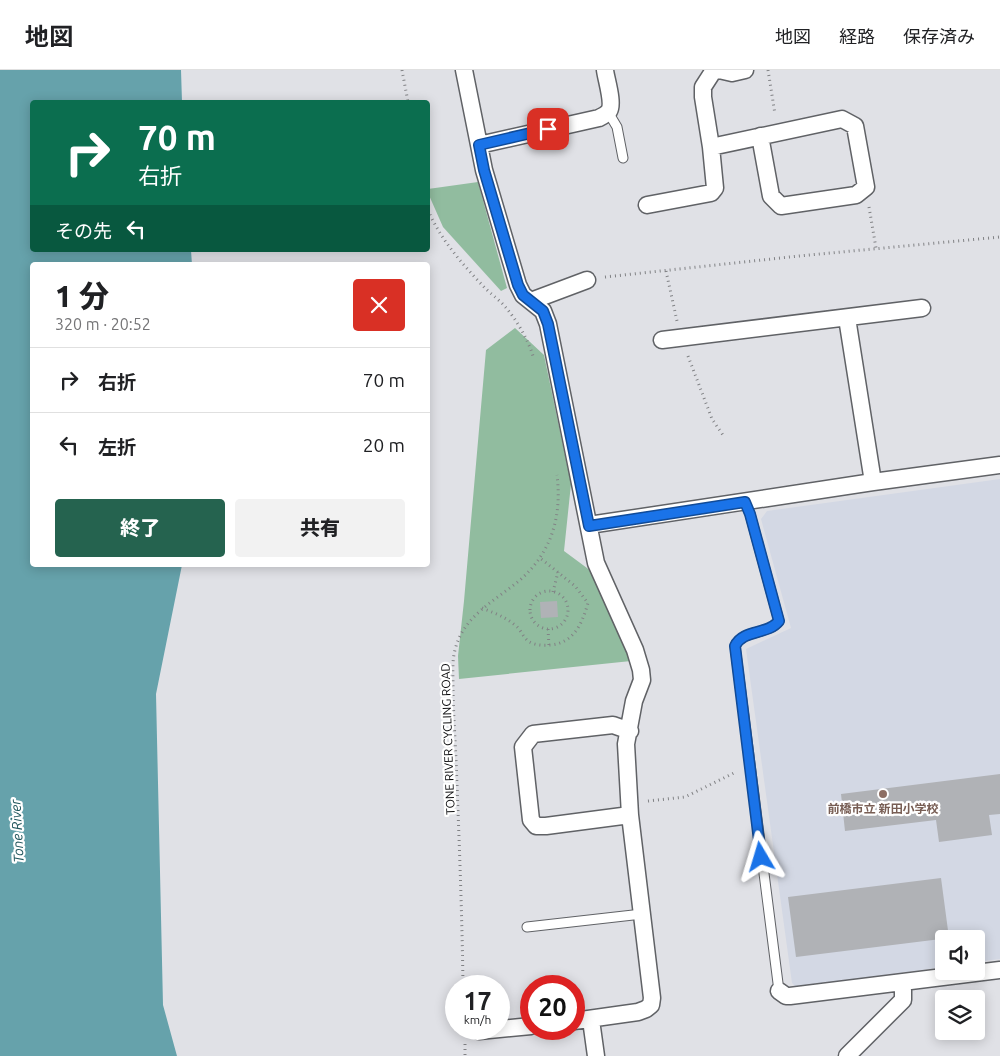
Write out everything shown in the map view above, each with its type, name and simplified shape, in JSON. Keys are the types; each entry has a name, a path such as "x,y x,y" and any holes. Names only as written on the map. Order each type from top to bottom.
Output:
{"street":[{"path":"464,70 484,170 518,285 523,295 543,311 551,334 596,564 635,650 641,670 642,680 634,701 630,731 626,744 630,809 652,998 651,1004 646,1009 638,1012 585,1020"},
{"path":"479,145 599,118 610,110 611,103 605,70"},
{"path":"647,205 711,193 715,188 703,97 703,87 714,70"},
{"path":"718,70 720,72 732,72 745,70"},
{"path":"711,147 760,136 778,132 842,119 855,126 866,187 856,196 781,206 771,196 760,136"},
{"path":"531,301 587,280"},
{"path":"662,340 922,308"},
{"path":"847,318 873,482"},
{"path":"589,526 873,482 1000,465"},
{"path":"630,731 613,725 533,734 523,747 531,820 536,826 546,826 630,809"},
{"path":"779,991 786,996 790,996 1000,970"},
{"path":"847,1056 903,1000 903,983"},
{"path":"590,1020 596,1056"}],"lane":[{"path":"608,112 617,127 623,158"},
{"path":"745,502 750,514 779,621 774,626 741,638 735,646 779,991"},
{"path":"527,927 642,914"}],"path":[{"path":"402,70 408,100"},
{"path":"768,70 778,132"},
{"path":"866,187 876,248"},
{"path":"430,215 436,229 445,241 507,309 531,348 536,364"},
{"path":"587,280 620,274 666,272 876,248 1000,237"},
{"path":"666,272 681,338 712,419 723,434"},
{"name":"TONE RIVER CYCLING ROAD","path":"464,975 453,670 454,652 460,633 482,608 520,580 540,558 551,540 557,518 559,488 557,473"},
{"path":"482,608 507,619 518,627 528,641 543,646 560,644 576,634 583,621 588,603 575,586 540,558"},
{"path":"553,592 558,572"},
{"path":"553,592 563,598 568,610 567,616 560,626 548,629 542,628 532,620 530,608 536,597 541,593 553,592"},
{"path":"548,629 549,646"},
{"path":"630,809 685,797 750,765"}],"shaded area":[{"name":"前橋市立 新田小学校","path":"1000,479 1000,959 985,961 985,930 935,930 935,968 796,987 792,983 746,649 791,628 761,519 767,511"}],"green space":[{"path":"478,182 507,288 501,291 443,227 430,198 430,189"},
{"path":"515,328 544,355 571,484 564,551 591,571 631,661 459,679 458,656 486,350"}],"water":[{"name":"Tone River","path":"0,70 181,70 182,100 30,100 30,252 191,252 192,262 30,262 30,567 182,567 156,694 163,1005 177,1056 0,1056"}],"building":[{"path":"557,601 558,617 541,618 540,602"},
{"path":"1000,774 1000,814 989,815 992,835 939,842 936,820 845,831 841,794"},
{"path":"941,878 948,930 935,930 935,940 796,957 788,897"}],"place":[{"name":"前橋市立 新田小学校","path":"883,794"}],"route":[{"path":"548,129 479,145 484,170 518,285 523,295 543,311 551,334 589,526 730,503 745,502 750,514 779,621 774,626 741,638 735,646 761,857"}]}
